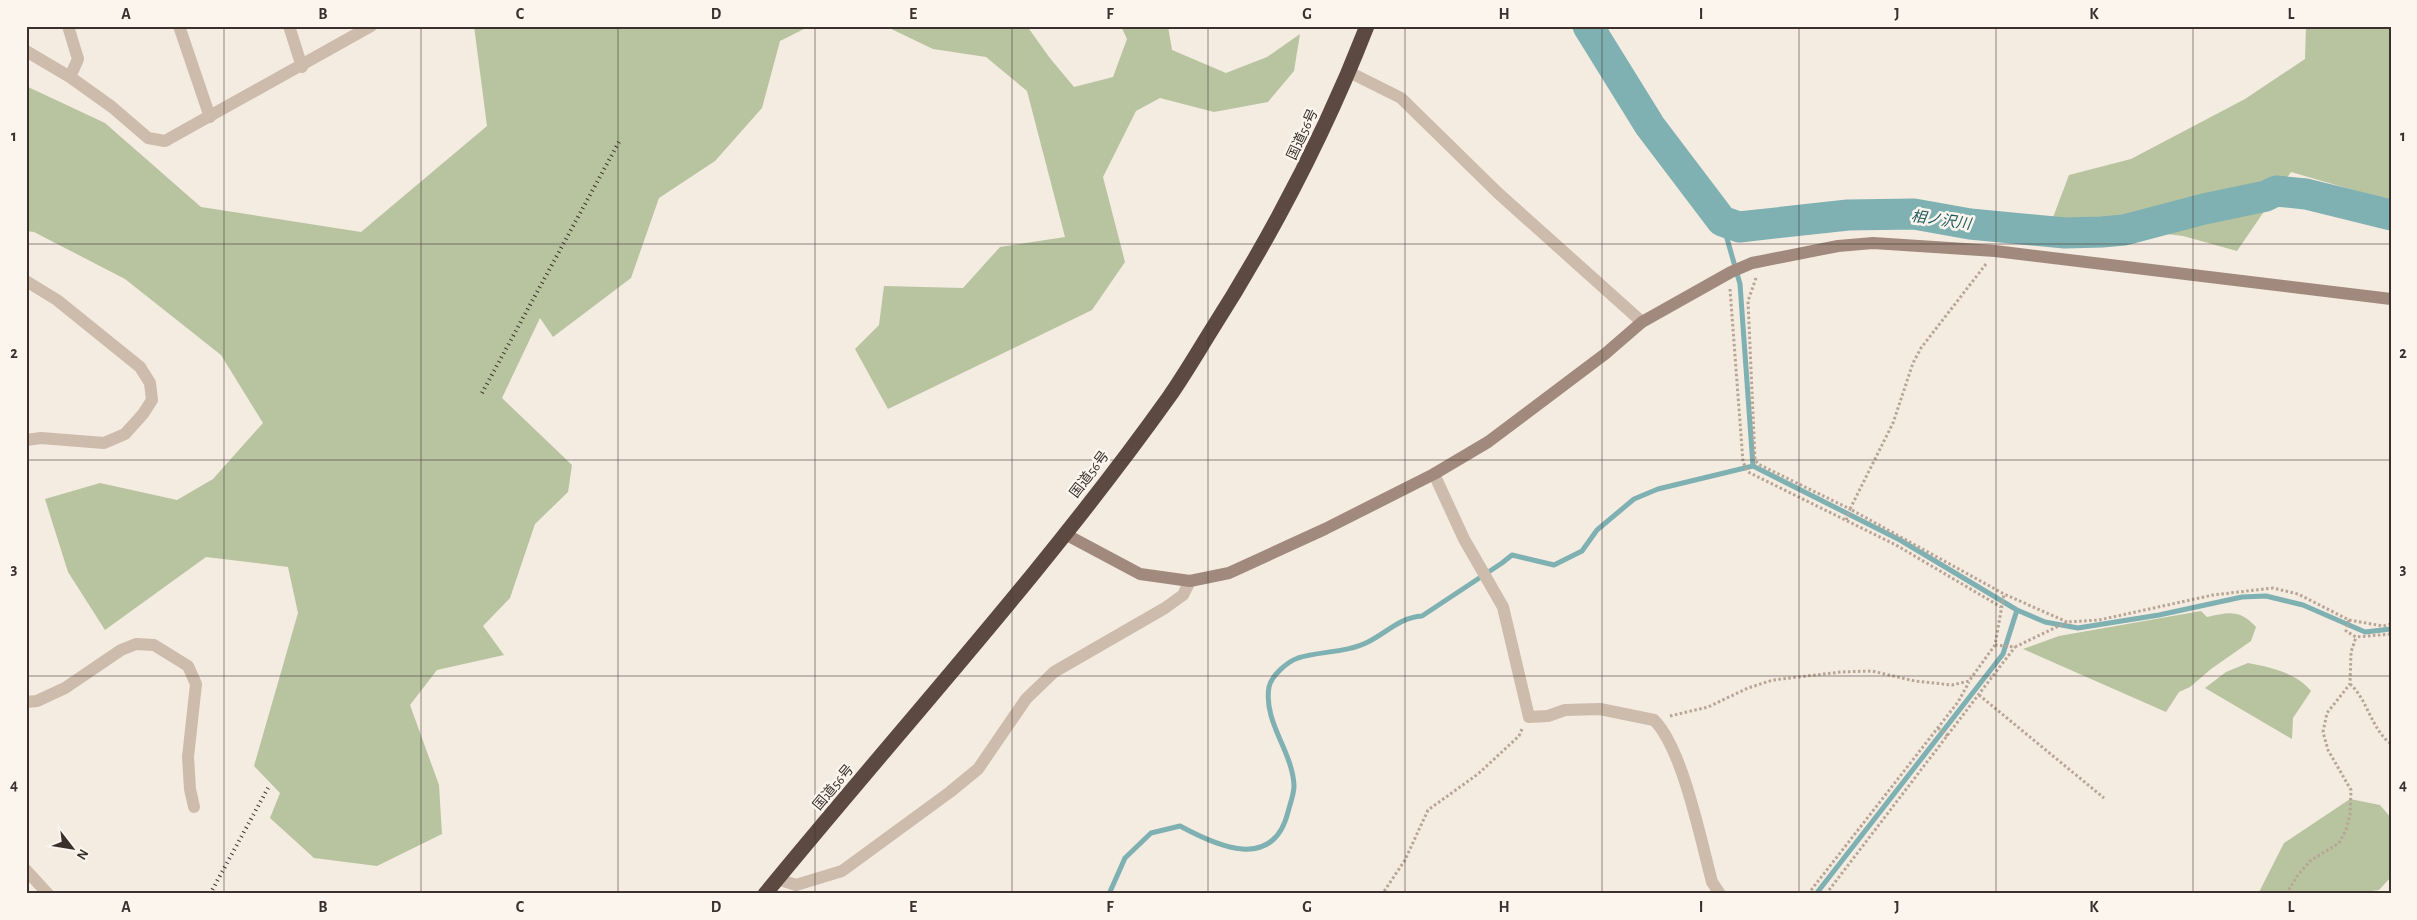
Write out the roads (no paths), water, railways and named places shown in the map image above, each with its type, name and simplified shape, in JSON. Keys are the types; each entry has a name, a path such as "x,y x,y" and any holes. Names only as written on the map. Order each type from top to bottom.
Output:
{"highway":[{"name":"国道56号","path":"765,894 1065,534 1169,396 1239,287 1300,176 1349,72 1367,26"}],"street":[{"path":"68,26 78,59 70,77"},
{"path":"179,26 210,117"},
{"path":"289,26 302,67"},
{"path":"26,51 70,77 112,107 148,138 165,141 302,67 371,26"},
{"path":"1349,72 1401,98 1498,193 1642,322"},
{"path":"1065,534 1140,574 1190,581 1229,573 1270,556 1434,474 1488,442 1605,354 1642,322 1727,274 1756,262 1838,246 1873,243 1995,251 2391,299"},
{"path":"26,281 57,300 140,367 150,383 152,400 143,414 125,434 104,443 41,438 26,440"},
{"path":"1434,474 1464,539 1503,607 1529,717 1548,716 1565,710 1600,709 1654,720 1660,726 1671,747 1689,795 1712,882 1720,894"},
{"path":"777,879 796,884 842,871 950,792 978,769 1026,699 1054,672 1165,608 1183,595 1190,581"},
{"path":"26,702 37,701 65,688 121,650 136,644 154,645 188,666 196,684 188,757 190,789 194,807"},
{"path":"26,870 48,894"}],"waterway":[{"name":"相ノ沢川","path":"1588,26 1650,126 1722,221 1739,227 1848,215 1914,214 1970,224 2065,233 2102,232 2124,230 2204,209 2266,196 2276,191 2306,194 2391,215"},
{"path":"1722,221 1740,284 1753,466"},
{"path":"1109,894 1125,858 1151,833 1180,826 1210,841 1242,849 1257,848 1270,842 1281,831 1293,796 1294,786 1289,761 1274,725 1268,700 1270,683 1276,674 1289,663 1306,656 1360,646 1400,622 1422,616 1512,555 1554,565 1582,551 1597,530 1634,499 1658,489 1753,466 1900,540 2017,610 2045,622 2078,628 2159,615 2242,597 2266,596 2303,605 2365,632 2391,629"},
{"path":"1816,894 2003,654 2017,610"}],"railway":[{"path":"482,393 620,140"},
{"path":"210,894 268,788"}]}
